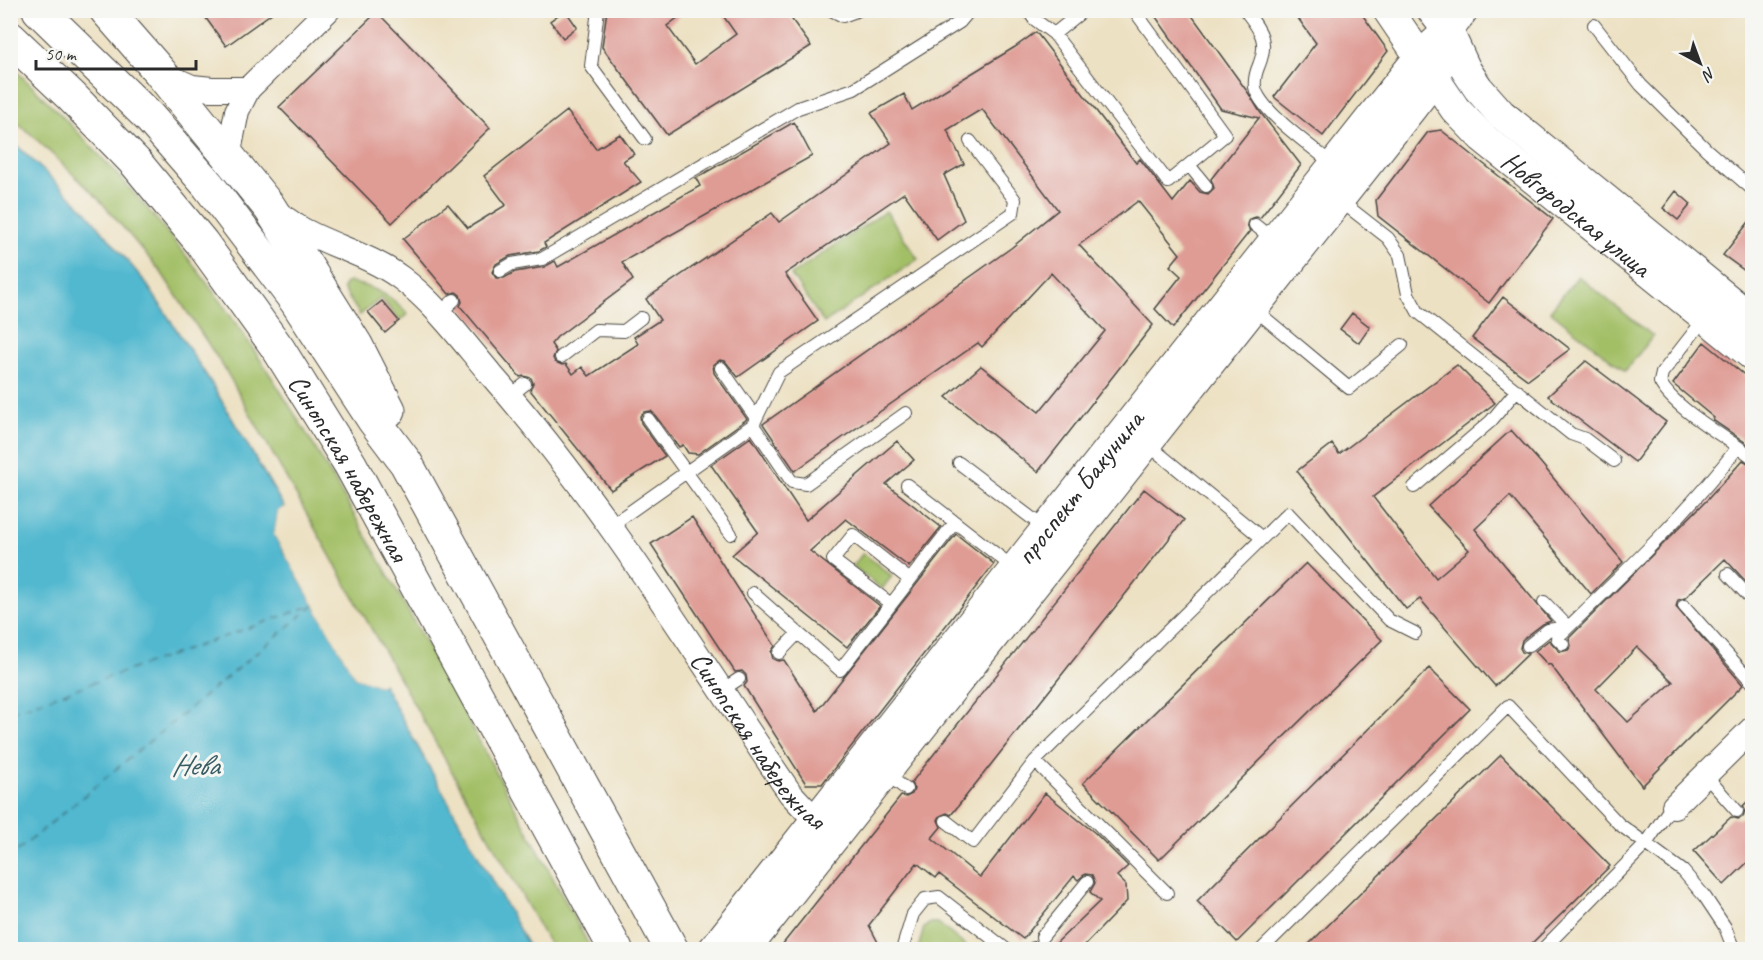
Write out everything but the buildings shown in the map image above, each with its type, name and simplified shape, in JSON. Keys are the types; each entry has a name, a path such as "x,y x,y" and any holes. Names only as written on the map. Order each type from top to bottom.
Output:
{"main road":[{"name":"Синопская набережная","path":"39,10 149,117 208,185 296,301 373,418 406,463 672,950"},
{"name":"Синопская набережная","path":"106,10 160,72 270,208 356,345 389,409 406,463"},
{"name":"Синопская набережная","path":"10,38 136,163 202,243 279,350 350,464 616,950"}],"street":[{"path":"228,157 237,111 248,89 328,10"},
{"name":"Новгородская улица","path":"1388,10 1455,109 1482,137 1752,355"},
{"name":"проспект Бакунина","path":"713,950 827,827 896,781 1137,435 1244,300 1275,240 1337,183 1427,67 1448,17"},
{"name":"Новгородская улица","path":"1448,17 1466,70 1501,114 1752,320"},
{"path":"160,72 192,87 248,89"},
{"name":"Синопская набережная","path":"270,208 302,230 380,264 447,307 518,390 563,462 730,684 790,794 827,827"},
{"name":"проспект Бакунина","path":"745,950 827,827 1015,568 1046,529 1137,435"},
{"path":"1674,806 1752,729"}],"lane":[{"path":"598,10 591,66 645,139"},
{"path":"831,10 843,16 859,10"},
{"path":"500,271 512,264 542,259 798,108 854,89 960,22 970,10"},
{"path":"1028,10 1034,19 1053,34 1168,182 1225,135 1134,10"},
{"path":"1053,34 1084,10"},
{"path":"1245,10 1264,40 1264,52 1255,75 1255,88 1262,103 1388,238 1400,255 1408,294 1418,312 1571,434 1585,439 1614,461"},
{"path":"1594,25 1641,85 1707,150 1752,189"},
{"path":"610,526 688,472 754,422 778,372 1013,213 1015,200 970,141"},
{"path":"1189,165 1206,186"},
{"path":"1244,300 1348,388 1402,345"},
{"path":"1705,317 1662,373 1660,382 1665,392 1752,458"},
{"path":"561,357 596,330 624,331 641,318"},
{"path":"721,368 792,482 806,484 906,413"},
{"path":"1414,487 1491,421 1517,390"},
{"path":"648,419 731,534"},
{"path":"1137,435 1262,538"},
{"path":"1563,644 1557,638 1652,545 1703,490 1738,447"},
{"path":"959,463 1046,529"},
{"path":"907,485 1015,568"},
{"path":"946,821 973,842 1035,761 1288,513 1389,620 1414,633"},
{"path":"753,593 840,670 955,522"},
{"path":"891,604 834,560 853,535 910,580"},
{"path":"1728,574 1752,600"},
{"path":"1544,602 1568,627"},
{"path":"1684,606 1752,682"},
{"path":"1528,646 1548,630 1568,627"},
{"path":"779,653 798,633"},
{"path":"1261,950 1508,706 1619,824 1683,871 1705,897 1725,927 1734,950"},
{"path":"1035,761 1167,893"},
{"path":"1705,775 1737,811"},
{"path":"1542,950 1646,844 1665,814 1674,806"},
{"path":"1042,937 1087,882"},
{"path":"902,950 913,914 925,899 939,897 1007,950"}],"green space":[{"path":"10,65 56,110 143,204 184,253 262,362 310,439 377,555 591,949 552,949 226,371 161,272 98,198 11,118"},
{"path":"886,211 918,259 824,323 791,275"},
{"path":"1578,276 1653,336 1625,371 1550,311"},
{"path":"349,282 382,293 408,314 400,320 381,298 360,315 343,289"},
{"path":"863,553 892,576 882,589 853,566"},
{"path":"930,923 938,923 969,949 918,949 924,928"}],"water":[{"name":"Нева","path":"10,139 85,210 146,283 210,381 284,507 278,511 274,535 355,677 379,686 383,684 530,949 11,949"}],"pier":[{"path":"284,507 277,534 357,674 382,681 383,684 379,686 355,677 274,535 278,511"}],"ferry route":[{"path":"10,712 314,605 10,857"}]}
